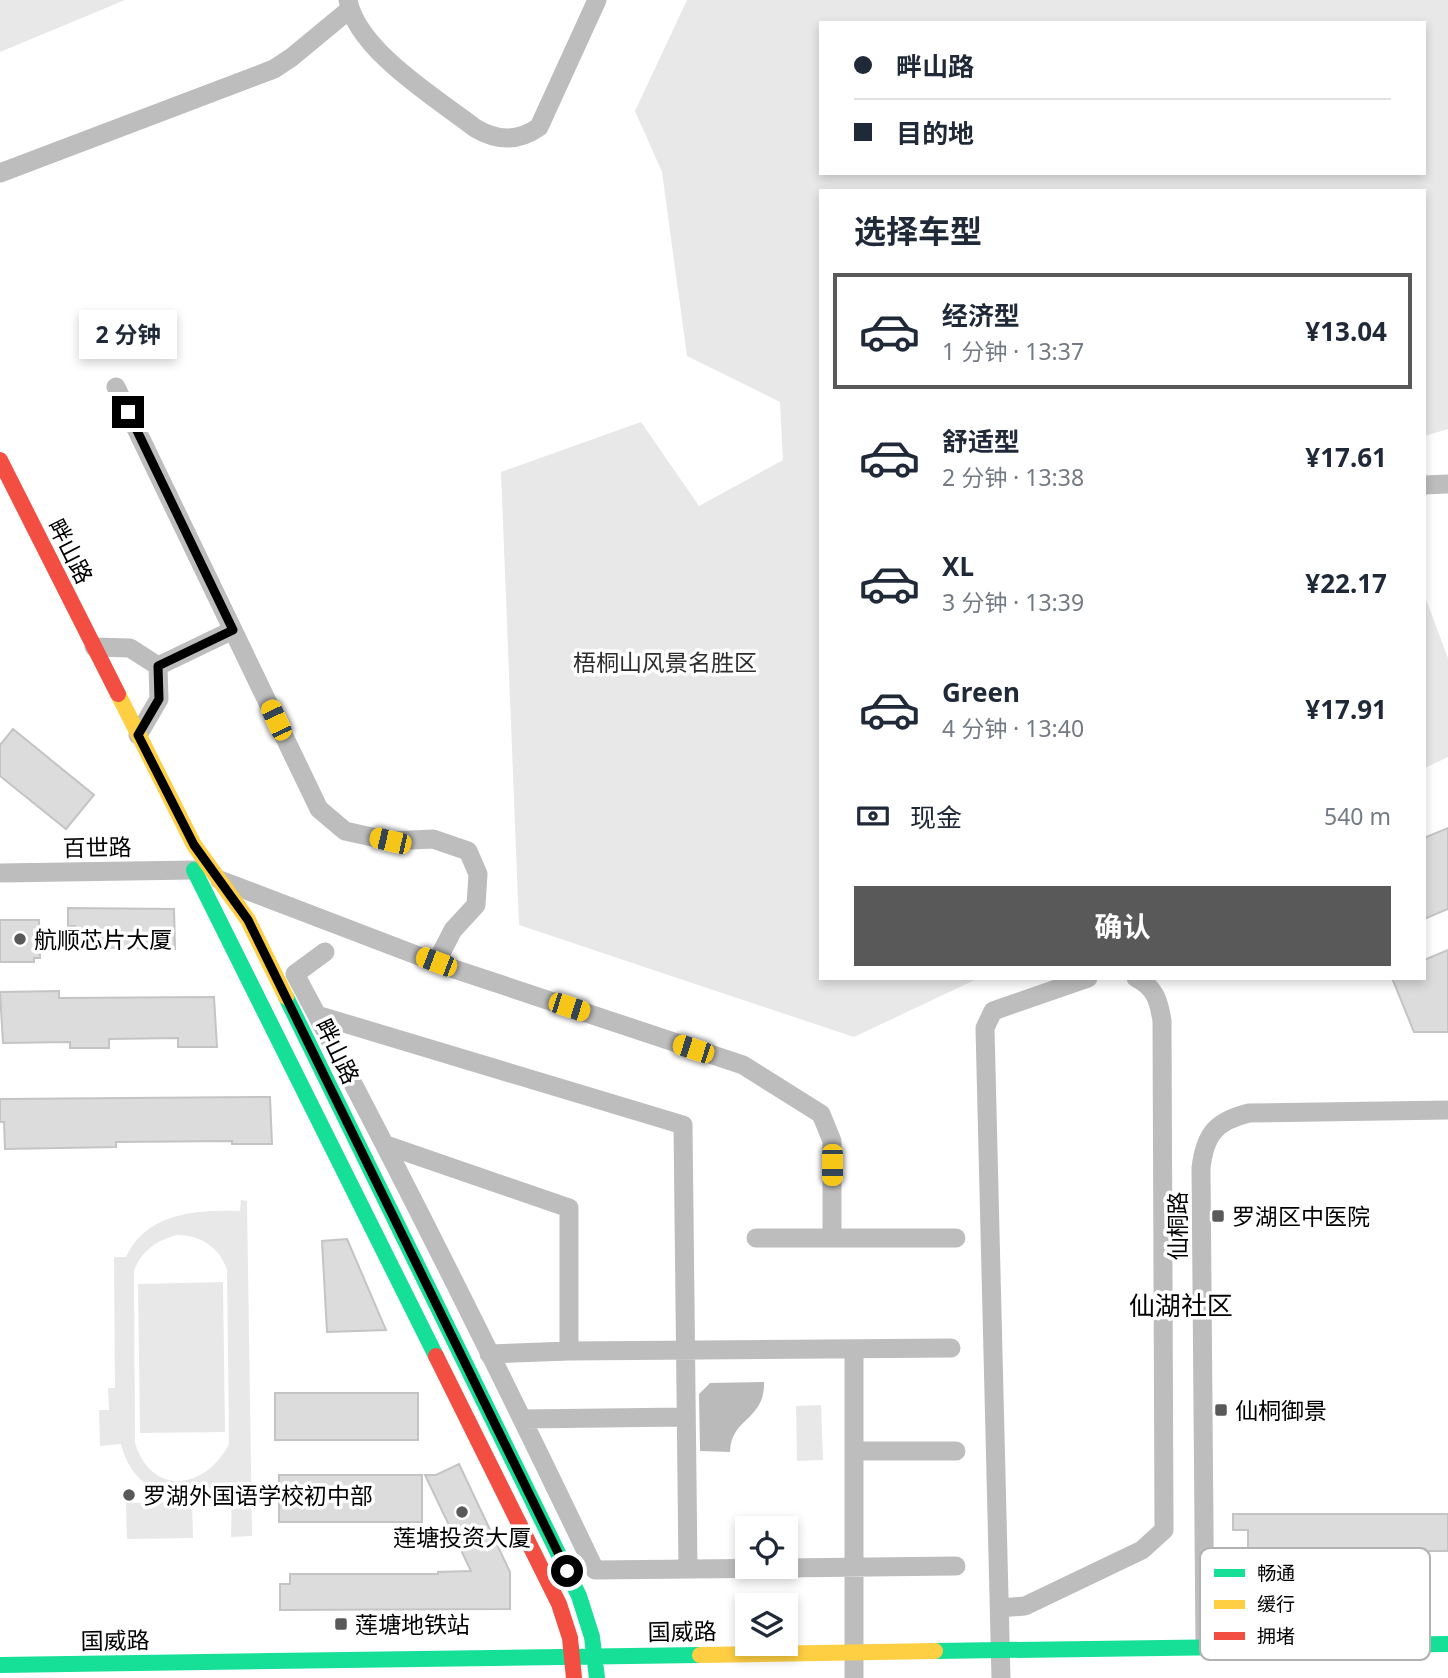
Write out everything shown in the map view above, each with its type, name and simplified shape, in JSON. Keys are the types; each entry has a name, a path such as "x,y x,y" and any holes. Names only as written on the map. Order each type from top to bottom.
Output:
{"street":[{"path":"0,173 274,69 292,57 349,4 364,35 383,57 485,134 507,139 519,137 539,127 597,0"},
{"path":"116,387 319,809 345,831 390,841 433,839 468,851 478,874 477,905 453,930 436,962"},
{"name":"畔山路","path":"0,460 194,845 236,900 254,932 599,1637 595,1655 597,1678"},
{"path":"1426,485 1448,484"},
{"path":"158,666 233,630"},
{"path":"94,647 130,648 158,666"},
{"path":"138,735 159,699 158,666"},
{"path":"194,870 559,1604 564,1638 572,1655 574,1678"},
{"name":"百世路","path":"0,873 194,870"},
{"path":"220,880 436,962 743,1065 821,1114 832,1141 832,1237"},
{"path":"325,952 295,974 386,1145 595,1570 957,1566"},
{"path":"1001,1678 985,1028 993,1012 1082,980"},
{"path":"1000,1608 1025,1606 1142,1550 1164,1530 1162,1021 1160,1002 1149,984 1140,980"},
{"path":"317,1015 683,1125 688,1569"},
{"name":"仙桐路","path":"1208,1548 1201,1168 1205,1144 1211,1133 1222,1122 1249,1113 1448,1110"},
{"path":"386,1145 569,1208 569,1351"},
{"path":"756,1238 957,1238"},
{"path":"489,1354 951,1348"},
{"path":"854,1349 854,1678"},
{"path":"523,1419 685,1417"},
{"path":"854,1451 957,1451"},
{"name":"国威路","path":"1184,1630 1200,1633"},
{"name":"国威路","path":"0,1665 595,1655 853,1639 1200,1635"},
{"path":"564,1638 599,1637"},
{"name":"国威路","path":"1430,1643 1448,1644"}],"green space":[{"path":"0,0 125,0 0,52"},
{"name":"梧桐山风景名胜区","path":"687,0 1448,0 1448,429 1426,436 1426,189 819,189 819,980 975,980 854,1037 519,925 501,472 641,422 699,506 783,460 780,402 687,356 662,172 635,111"},
{"path":"1426,600 1448,658 1448,757 1426,768"},
{"path":"241,1200 247,1201 252,1536 231,1537 232,1487 177,1489 148,1485 130,1467 121,1444 100,1446 99,1410 109,1410 108,1388 115,1388 114,1257 126,1257 135,1242 160,1222 191,1213 240,1211","holes":["177,1235 208,1244 219,1255 227,1270 229,1444 207,1471 179,1481 166,1479 153,1472 143,1460 135,1443 134,1271 145,1252 156,1243"]},
{"path":"223,1282 225,1432 140,1433 138,1284"},
{"path":"821,1405 823,1460 797,1461 796,1406"},
{"path":"192,1502 193,1538 127,1539 126,1503"}],"shaded area":[{"path":"764,1382 759,1404 736,1432 730,1452 700,1451 699,1394 710,1383"}],"building":[{"path":"13,729 94,795 66,829 0,776 0,745"},
{"path":"1448,828 1448,909 1426,918 1426,837"},
{"path":"68,908 174,909 175,949 75,947 75,926 68,926"},
{"name":"航顺芯片大厦","path":"0,920 39,920 40,958 34,958 34,962 0,962"},
{"path":"1448,950 1448,1032 1414,1032 1393,980 1426,980 1426,959"},
{"path":"59,991 59,998 214,997 217,1047 178,1047 178,1038 109,1039 109,1048 70,1048 70,1042 3,1043 0,992"},
{"path":"270,1097 272,1144 232,1144 232,1141 116,1142 116,1147 5,1149 4,1122 0,1122 0,1099"},
{"path":"347,1239 386,1330 327,1332 322,1241"},
{"path":"275,1393 418,1393 418,1440 275,1440"},
{"path":"459,1464 510,1572 510,1609 280,1610 280,1584 290,1584 290,1574 438,1574 471,1571 425,1475 436,1475"},
{"path":"279,1475 422,1475 422,1522 279,1522"},
{"path":"1233,1514 1448,1514 1448,1551 1430,1551 1430,1548 1248,1548 1248,1530 1233,1530"}],"traffic: fast":[{"path":"194,870 436,1356"},
{"path":"286,997 579,1596 592,1637 597,1678"},
{"path":"1430,1644 1448,1644"},
{"path":"935,1651 1200,1647"},
{"path":"0,1665 700,1655"}],"traffic: slow":[{"path":"118,694 194,845 248,920 286,997"},
{"path":"700,1655 935,1651"}],"traffic: jam":[{"path":"0,460 118,694"},
{"path":"436,1356 559,1604 570,1638 574,1678"}],"place":[{"name":"航顺芯片大厦","path":"20,939"},
{"name":"罗湖区中医院","path":"1218,1216"},
{"name":"仙桐御景","path":"1221,1410"},
{"name":"罗湖外国语学校初中部","path":"129,1495"},
{"name":"莲塘投资大厦","path":"462,1512"},
{"name":"莲塘地铁站","path":"341,1624"}],"district":[{"name":"仙湖社区","path":"1181,1305"}],"route":[{"path":"128,412 233,630 158,666 159,699 138,735 194,845 248,920 567,1571"}]}
